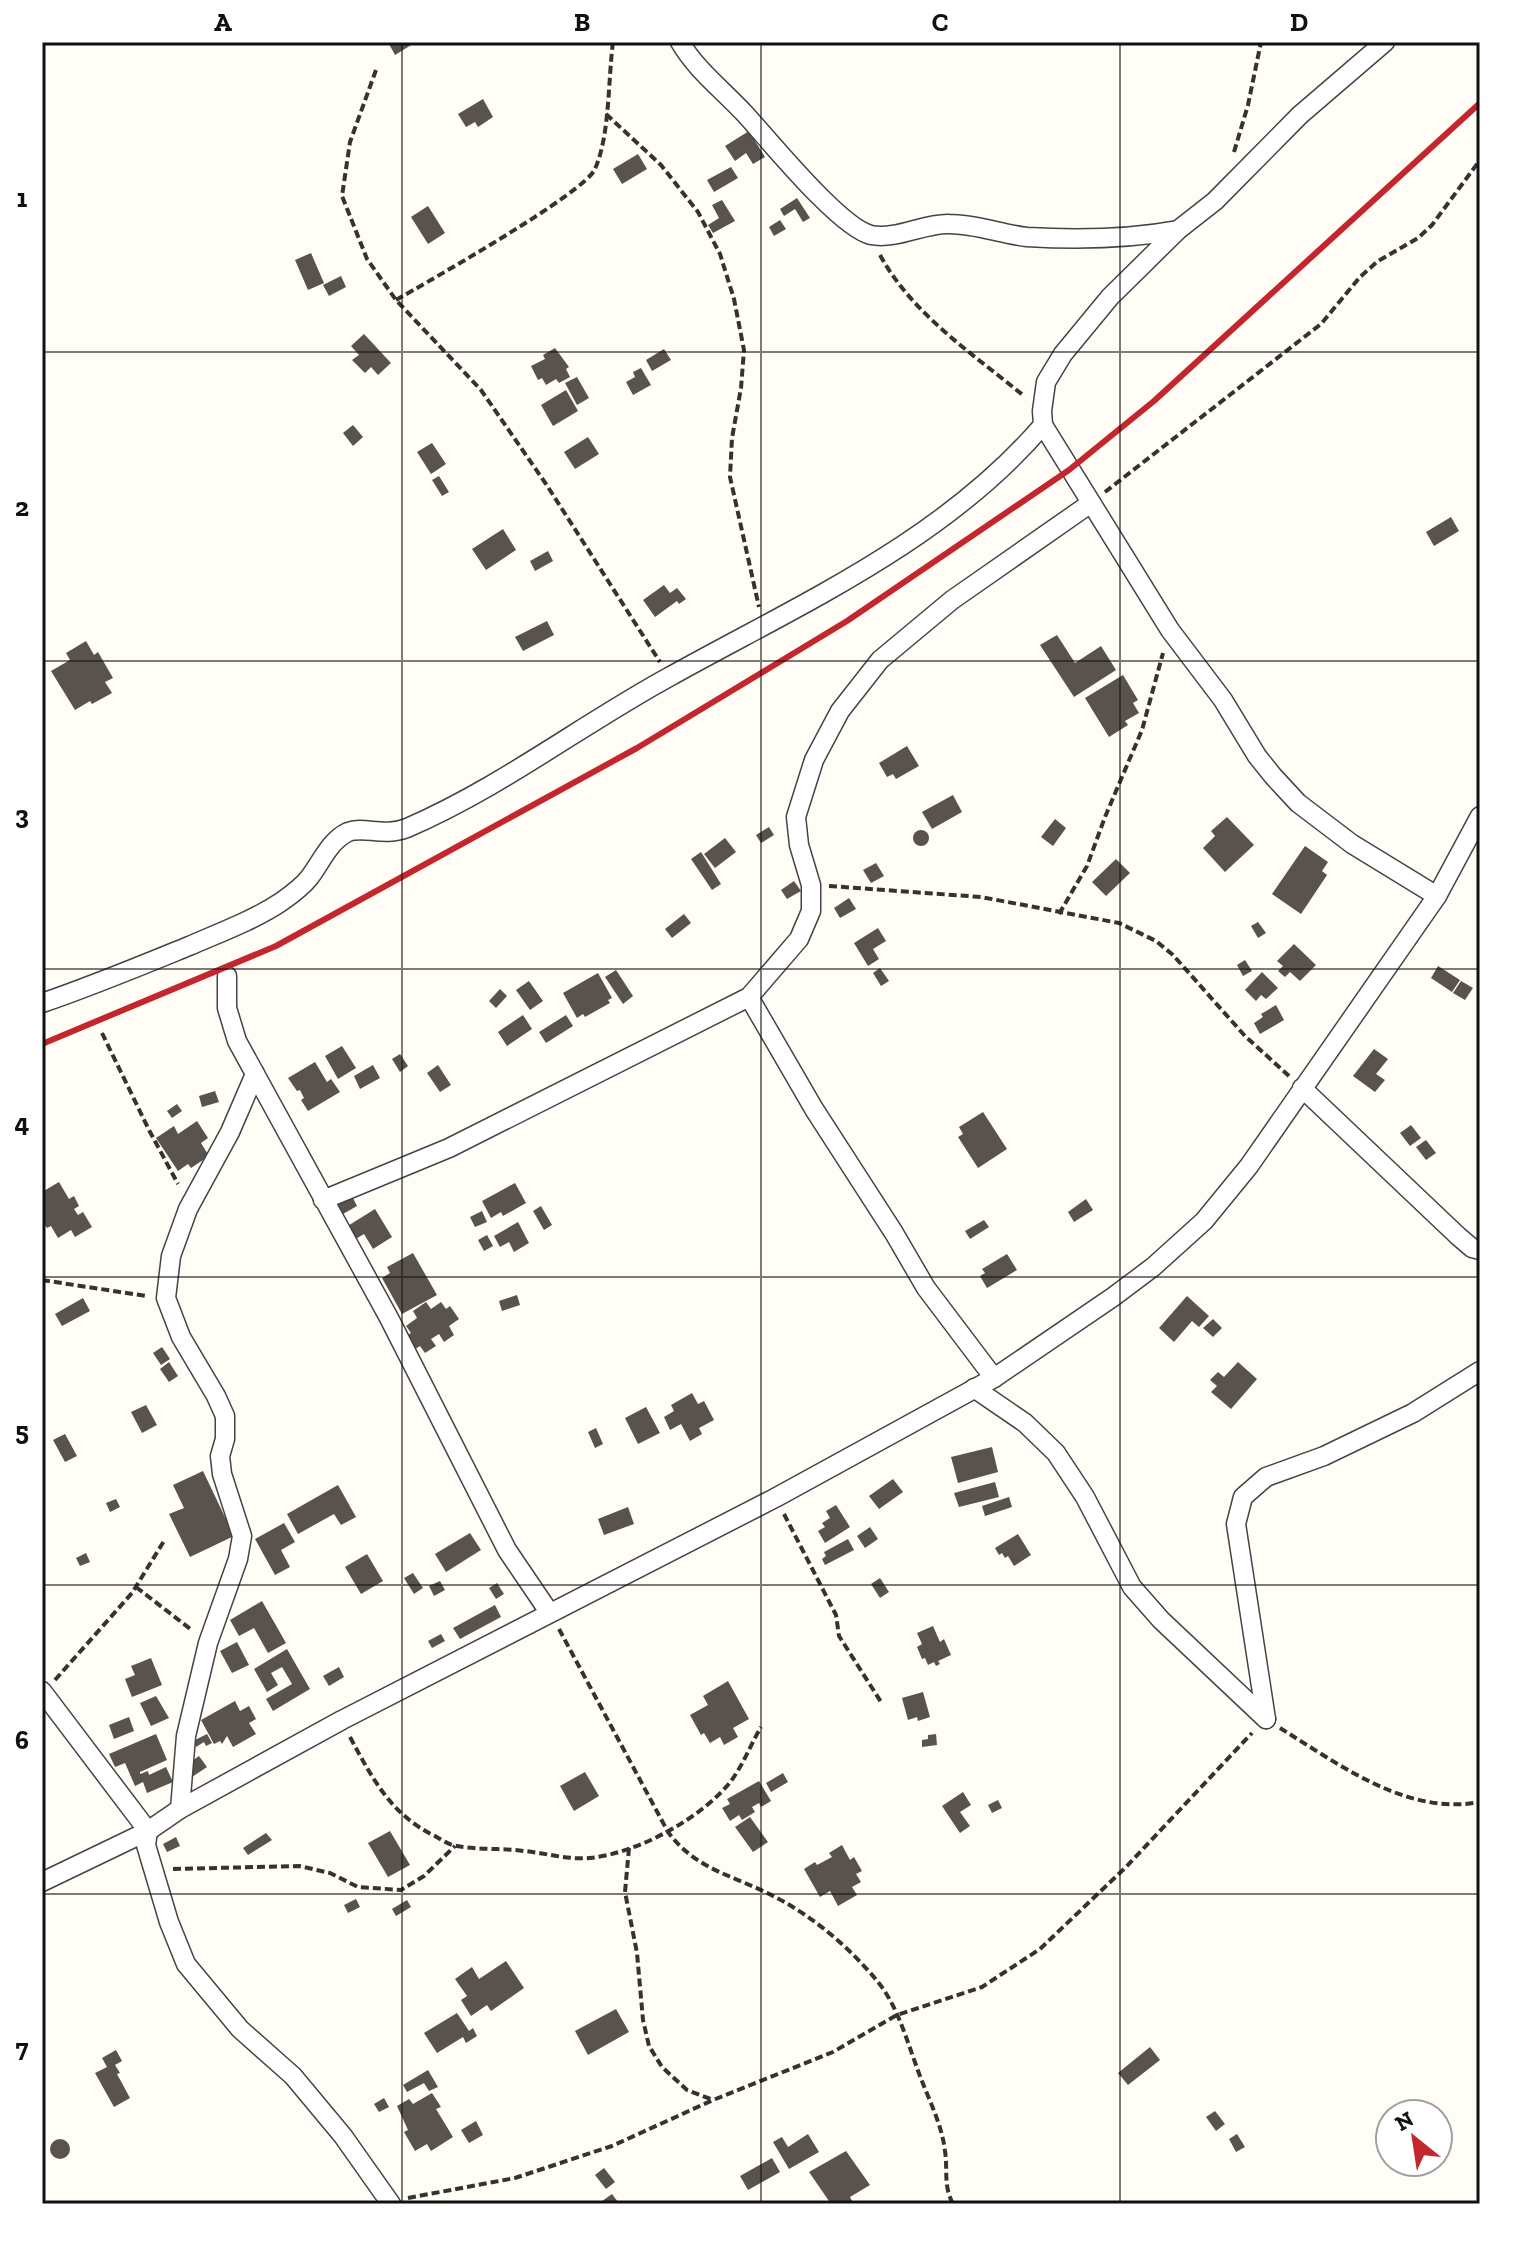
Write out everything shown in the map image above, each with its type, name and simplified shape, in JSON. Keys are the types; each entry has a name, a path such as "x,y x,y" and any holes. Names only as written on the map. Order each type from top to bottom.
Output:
{"street":[{"path":"680,42 706,77 740,109 816,192 839,214 870,235 890,234 933,224 968,225 1025,236 1071,238 1147,236 1178,230"},
{"path":"42,1003 103,982 268,909 307,881 329,848 348,832 357,830 388,834 406,828 506,776 669,677 905,544 950,514 999,473 1042,418 1046,382 1063,354 1110,297 1178,230 1215,201 1300,115 1385,42"},
{"path":"1042,418 1170,630 1223,700 1257,756 1298,803 1352,844 1437,896"},
{"path":"323,1200 449,1148 749,997 799,939 811,911 811,885 799,845 796,817 814,760 840,711 880,660 952,600 1091,503"},
{"path":"42,1882 148,1831 180,1809 342,1720 775,1498 994,1378 1113,1297 1153,1267 1204,1221 1249,1166 1437,896 1480,816"},
{"path":"227,976 227,1008 237,1041 389,1318 507,1550 549,1612"},
{"path":"749,997 814,1109 926,1288 994,1378"},
{"path":"180,1809 186,1736 208,1643 238,1559 242,1536 222,1474 220,1456 225,1439 225,1416 181,1337 166,1298 171,1256 188,1209 230,1132 255,1074"},
{"path":"1302,1088 1458,1236 1472,1248 1480,1250"},
{"path":"1266,1719 1236,1524 1243,1497 1266,1477 1324,1456 1413,1413 1480,1371"},
{"path":"974,1388 1025,1423 1056,1453 1085,1497 1132,1587 1161,1620 1266,1719"},
{"path":"42,1692 148,1831 146,1845 169,1922 186,1964 240,2029 293,2076 343,2136 390,2202"}],"path":[{"path":"396,300 583,184 594,173 606,114 613,42"},
{"path":"1232,158 1248,105 1261,42"},
{"path":"376,70 350,142 342,196 367,259 396,300 481,390 546,484 669,677"},
{"path":"606,114 661,165 698,212 720,254 734,299 744,350 730,477 764,625"},
{"path":"1091,503 1321,324 1360,277 1378,261 1418,238 1432,225 1480,160"},
{"path":"870,235 890,273 918,307 1042,418"},
{"path":"1059,914 1087,866 1142,730 1170,630"},
{"path":"811,885 981,897 1119,923 1156,941 1173,955 1245,1036 1302,1088"},
{"path":"102,1033 177,1181 188,1209"},
{"path":"42,1280 166,1298"},
{"path":"775,1498 836,1615 839,1636 881,1702"},
{"path":"42,1692 88,1645 136,1587 164,1541"},
{"path":"136,1587 208,1643"},
{"path":"549,1612 668,1832 681,1850 699,1863 776,1897 818,1924 853,1955 879,1984 897,2015 936,2117 946,2152 945,2180 953,2204"},
{"path":"390,2202 515,2178 612,2146 713,2100 833,2052 897,2015 982,1987 1040,1949 1126,1867 1266,1719 1333,1761 1400,1795 1432,1805 1480,1802"},
{"path":"342,1720 368,1771 395,1810 422,1830 455,1846 532,1851 564,1858 592,1858 629,1848 668,1832 702,1810 732,1780 761,1727"},
{"path":"154,1869 299,1866 330,1873 358,1887 401,1890 424,1876 455,1846"},
{"path":"629,1848 625,1892 637,1953 643,2020 649,2046 662,2067 687,2090 713,2100"}],"building":[{"path":"388,42 416,42 395,55"},
{"path":"483,99 493,117 478,127 475,122 466,127 458,114"},
{"path":"749,131 765,157 753,164 746,153 735,161 725,146"},
{"path":"638,154 647,169 622,184 613,169"},
{"path":"731,167 738,178 714,192 707,180"},
{"path":"797,198 810,218 803,222 795,209 784,216 780,209"},
{"path":"722,200 735,221 713,233 708,225 719,218 712,205"},
{"path":"428,206 445,233 428,244 411,217"},
{"path":"780,220 786,229 774,236 769,227"},
{"path":"311,253 324,283 308,290 295,260"},
{"path":"341,276 346,287 329,296 323,285"},
{"path":"364,334 391,363 378,375 371,367 365,373 352,360 359,355 351,346"},
{"path":"555,348 569,367 566,369 570,377 559,383 556,379 546,385 542,378 538,380 531,366 545,359 543,355"},
{"path":"664,349 671,360 652,371 646,360"},
{"path":"641,368 651,385 633,395 626,382 635,377 633,372"},
{"path":"577,377 589,398 577,405 565,383"},
{"path":"566,390 578,411 553,426 541,405"},
{"path":"353,425 363,437 353,446 343,433"},
{"path":"588,437 599,454 575,469 564,452"},
{"path":"432,443 446,464 431,474 417,452"},
{"path":"439,476 449,492 442,496 432,480"},
{"path":"1451,517 1459,531 1434,546 1426,532"},
{"path":"503,529 516,550 486,570 472,549"},
{"path":"548,551 553,561 535,571 530,561"},
{"path":"664,585 670,593 677,588 686,599 679,604 677,601 655,617 643,600"},
{"path":"547,621 554,635 523,651 515,637"},
{"path":"1057,635 1075,663 1101,646 1116,670 1074,697 1040,645"},
{"path":"86,641 94,655 98,652 113,678 105,682 112,693 75,710 51,671 70,660 66,653"},
{"path":"1123,675 1138,700 1133,703 1139,713 1125,721 1128,725 1109,737 1085,698"},
{"path":"907,746 919,766 896,779 893,774 887,777 879,763"},
{"path":"953,795 962,812 932,829 922,812"},
{"path":"1227,817 1254,845 1225,872 1203,848 1215,836 1211,831"},
{"path":"1055,819 1066,828 1053,846 1041,837"},
{"path":"769,827 774,835 761,843 756,835"},
{"path":"921,830 927,832 927,844 921,846 915,844 913,838 915,832"},
{"path":"725,838 736,852 715,868 704,854"},
{"path":"1305,846 1328,862 1322,871 1327,875 1301,914 1272,894"},
{"path":"701,852 721,884 712,890 691,859"},
{"path":"1116,859 1130,873 1106,896 1092,882"},
{"path":"876,863 884,876 871,883 863,870"},
{"path":"794,881 801,891 787,899 781,890"},
{"path":"849,898 856,909 840,918 834,908"},
{"path":"684,914 691,923 672,938 665,929"},
{"path":"1258,922 1266,933 1258,938 1251,926"},
{"path":"878,928 886,941 873,949 879,959 868,966 854,943"},
{"path":"1294,944 1316,965 1300,981 1290,972 1285,977 1278,971 1283,966 1277,961"},
{"path":"1245,960 1252,971 1243,976 1237,965"},
{"path":"1438,966 1460,980 1452,992 1431,978"},
{"path":"880,968 889,981 881,986 873,973"},
{"path":"616,970 633,996 623,1004 605,977"},
{"path":"1262,972 1278,988 1266,999 1261,995 1256,1001 1245,990"},
{"path":"598,973 612,998 608,1000 610,1003 585,1017 583,1014 577,1018 563,993"},
{"path":"529,981 543,1001 530,1010 516,990"},
{"path":"1461,981 1473,988 1465,1000 1453,993"},
{"path":"500,989 507,996 496,1008 489,1001"},
{"path":"1276,1005 1284,1020 1260,1034 1254,1023 1263,1017 1261,1014"},
{"path":"523,1015 532,1029 507,1046 498,1032"},
{"path":"566,1015 573,1026 546,1043 539,1032"},
{"path":"342,1046 356,1068 338,1079 325,1056"},
{"path":"1374,1049 1388,1059 1376,1074 1385,1080 1375,1092 1353,1076"},
{"path":"400,1054 408,1066 400,1072 392,1059"},
{"path":"315,1062 327,1082 331,1079 340,1092 308,1111 301,1100 304,1098 300,1090 297,1091 288,1078"},
{"path":"373,1065 380,1078 360,1089 354,1076"},
{"path":"438,1065 451,1085 440,1092 427,1073"},
{"path":"215,1091 219,1102 202,1107 199,1096"},
{"path":"177,1104 182,1111 172,1118 167,1111"},
{"path":"983,1112 1007,1149 978,1168 958,1137 963,1134 959,1127"},
{"path":"197,1121 208,1138 201,1143 209,1156 191,1168 188,1164 178,1171 156,1138 174,1126 178,1134"},
{"path":"1411,1125 1421,1138 1410,1146 1400,1133"},
{"path":"1426,1140 1436,1153 1426,1160 1416,1147"},
{"path":"59,1182 69,1199 74,1196 79,1206 74,1209 78,1215 83,1212 92,1227 75,1237 71,1230 58,1238 51,1226 47,1228 42,1221 42,1192"},
{"path":"515,1183 526,1203 503,1216 501,1212 491,1218 482,1201"},
{"path":"351,1194 357,1206 343,1214 340,1210 334,1213 330,1206"},
{"path":"1086,1199 1093,1210 1074,1222 1068,1212"},
{"path":"541,1206 552,1225 544,1230 533,1211"},
{"path":"375,1209 392,1237 373,1249 364,1234 354,1240 346,1227"},
{"path":"482,1211 487,1222 475,1227 470,1217"},
{"path":"984,1220 989,1227 970,1239 965,1231"},
{"path":"518,1222 529,1243 514,1252 509,1242 500,1247 494,1236"},
{"path":"487,1235 493,1246 484,1251 478,1240"},
{"path":"413,1253 437,1295 402,1314 382,1278 390,1273 387,1267"},
{"path":"1007,1254 1017,1270 987,1288 980,1276 985,1273 982,1269"},
{"path":"517,1295 520,1305 502,1311 499,1301"},
{"path":"1187,1296 1209,1316 1199,1327 1192,1321 1174,1342 1159,1328"},
{"path":"83,1298 90,1311 62,1326 55,1314"},
{"path":"426,1302 431,1309 441,1302 446,1309 450,1306 459,1319 449,1326 454,1335 444,1342 439,1334 431,1339 436,1346 425,1353 420,1346 412,1351 403,1338 411,1333 406,1326 417,1318 413,1311"},
{"path":"1213,1319 1222,1328 1213,1337 1203,1328"},
{"path":"162,1347 170,1359 161,1365 153,1353"},
{"path":"169,1362 178,1376 169,1382 160,1369"},
{"path":"1238,1362 1257,1379 1231,1409 1211,1392 1217,1386 1210,1380 1218,1372 1224,1377"},
{"path":"692,1393 698,1404 704,1401 714,1420 699,1428 702,1434 690,1441 681,1424 670,1430 664,1417 674,1411 671,1405"},
{"path":"146,1405 157,1425 142,1433 131,1412"},
{"path":"646,1407 660,1433 638,1444 625,1418"},
{"path":"596,1428 603,1444 595,1448 588,1432"},
{"path":"65,1434 77,1456 65,1462 53,1440"},
{"path":"992,1447 998,1472 958,1483 951,1457"},
{"path":"203,1471 234,1536 190,1557 169,1514 184,1508 173,1485"},
{"path":"893,1479 903,1492 879,1509 869,1496"},
{"path":"995,1482 999,1497 959,1507 954,1493"},
{"path":"338,1485 356,1517 341,1525 334,1514 298,1534 287,1514"},
{"path":"1009,1497 1012,1507 985,1516 982,1506"},
{"path":"116,1499 120,1507 110,1512 106,1503"},
{"path":"836,1505 850,1527 825,1543 818,1531 825,1527 822,1523 830,1518 826,1511"},
{"path":"628,1507 634,1524 604,1535 598,1519"},
{"path":"284,1523 295,1542 281,1550 290,1567 275,1575 255,1539"},
{"path":"870,1527 878,1539 865,1548 857,1536"},
{"path":"470,1533 481,1550 446,1572 435,1554"},
{"path":"1018,1534 1031,1555 1014,1566 1008,1556 999,1555 995,1548"},
{"path":"848,1539 854,1550 825,1565 822,1559 826,1556 824,1552"},
{"path":"86,1553 90,1562 80,1566 76,1558"},
{"path":"367,1554 383,1581 361,1594 345,1567"},
{"path":"413,1573 423,1588 414,1594 404,1578"},
{"path":"880,1578 889,1592 880,1598 871,1584"},
{"path":"440,1581 445,1590 434,1596 429,1586"},
{"path":"497,1583 504,1594 496,1599 489,1588"},
{"path":"262,1601 286,1643 268,1653 254,1628 239,1636 230,1620"},
{"path":"495,1605 501,1617 460,1639 453,1628"},
{"path":"933,1626 940,1642 944,1639 951,1655 938,1661 940,1664 936,1666 934,1662 928,1665 925,1658 922,1659 917,1647 922,1644 917,1633"},
{"path":"441,1634 445,1641 432,1648 428,1641"},
{"path":"237,1642 249,1665 232,1673 220,1651"},
{"path":"287,1649 310,1689 273,1711 266,1699 292,1684 282,1667 271,1673 278,1685 267,1692 254,1669"},
{"path":"151,1658 162,1685 132,1697 125,1679 135,1675 131,1666"},
{"path":"339,1667 344,1677 329,1686 323,1676"},
{"path":"728,1681 749,1719 733,1728 738,1737 724,1745 720,1737 710,1743 704,1733 701,1735 690,1715 708,1705 703,1696"},
{"path":"923,1692 930,1717 908,1720 902,1698"},
{"path":"156,1696 169,1718 151,1726 140,1703"},
{"path":"235,1701 240,1711 249,1706 256,1719 249,1723 256,1734 233,1747 227,1736 222,1744 220,1741 214,1744 201,1720"},
{"path":"129,1717 134,1731 114,1739 109,1725"},
{"path":"156,1734 167,1760 140,1774 148,1771 149,1775 166,1767 173,1782 147,1793 143,1782 135,1786 125,1763 115,1767 109,1754"},
{"path":"207,1734 212,1743 206,1746 204,1742 196,1747 193,1741"},
{"path":"936,1734 937,1745 922,1747 922,1740"},
{"path":"199,1756 207,1767 192,1777 185,1766"},
{"path":"585,1772 599,1796 574,1811 560,1786"},
{"path":"783,1773 788,1782 771,1792 766,1783"},
{"path":"759,1781 771,1801 761,1807 759,1803 752,1807 755,1812 742,1820 739,1815 730,1821 722,1808 730,1804 727,1799"},
{"path":"963,1792 971,1805 960,1812 970,1826 960,1833 942,1806"},
{"path":"998,1800 1002,1808 992,1813 988,1805"},
{"path":"750,1817 768,1842 753,1852 735,1827"},
{"path":"390,1831 410,1865 388,1877 368,1843"},
{"path":"266,1833 272,1840 248,1855 243,1848"},
{"path":"176,1837 180,1846 167,1852 163,1844"},
{"path":"842,1845 850,1860 854,1857 862,1871 856,1874 861,1882 852,1887 857,1895 838,1906 830,1891 820,1897 804,1869 832,1857 829,1853"},
{"path":"356,1899 360,1907 348,1913 344,1905"},
{"path":"407,1900 411,1907 396,1916 392,1909"},
{"path":"506,1961 524,1988 491,2011 487,2005 471,2016 461,2000 467,1996 455,1979 472,1967 479,1979"},
{"path":"616,2009 629,2032 588,2055 575,2031"},
{"path":"457,2013 469,2031 473,2028 477,2036 466,2043 463,2037 437,2053 424,2033"},
{"path":"1150,2047 1160,2060 1128,2085 1118,2073"},
{"path":"116,2050 122,2061 115,2065 120,2073 117,2074 130,2098 114,2107 95,2073 107,2067 102,2058"},
{"path":"428,2070 438,2087 429,2091 424,2083 407,2092 403,2085"},
{"path":"432,2093 441,2107 436,2109 453,2137 431,2151 427,2144 415,2151 404,2132 408,2130 397,2106 409,2099 413,2104"},
{"path":"384,2098 389,2107 379,2112 374,2104"},
{"path":"1215,2111 1225,2124 1216,2131 1206,2117"},
{"path":"476,2121 483,2135 469,2143 461,2130"},
{"path":"808,2134 819,2152 789,2169 773,2142 782,2137 788,2147"},
{"path":"1237,2134 1245,2147 1236,2152 1229,2139"},
{"path":"56,2139 64,2139 70,2149 64,2159 56,2159 50,2153 50,2145"},
{"path":"846,2151 870,2185 850,2197 852,2201 847,2204 831,2204 809,2172"},
{"path":"772,2158 780,2172 748,2190 740,2176"},
{"path":"604,2168 615,2182 606,2189 595,2175"},
{"path":"612,2194 618,2202 598,2204"}],"railway":[{"path":"42,1044 276,946 637,748 847,621 1069,470 1154,401 1480,103"}]}
